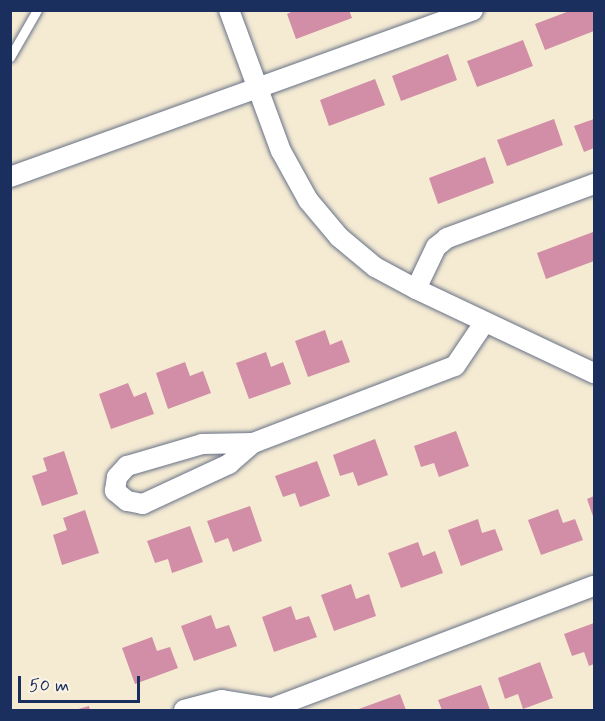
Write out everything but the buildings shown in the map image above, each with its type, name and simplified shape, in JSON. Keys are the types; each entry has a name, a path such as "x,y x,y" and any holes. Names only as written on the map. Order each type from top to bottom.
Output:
{"street":[{"path":"230,10 281,151 308,200 339,237 375,267 416,289 594,373"},
{"path":"10,177 473,10"},
{"path":"416,289 436,247 447,238 594,184"},
{"path":"253,443 229,464 143,504 127,501 116,491 117,477 127,466 202,444 253,443 455,366 484,323"},
{"path":"184,711 222,700 269,709 594,586"}],"lane":[{"path":"10,57 37,10"}]}
